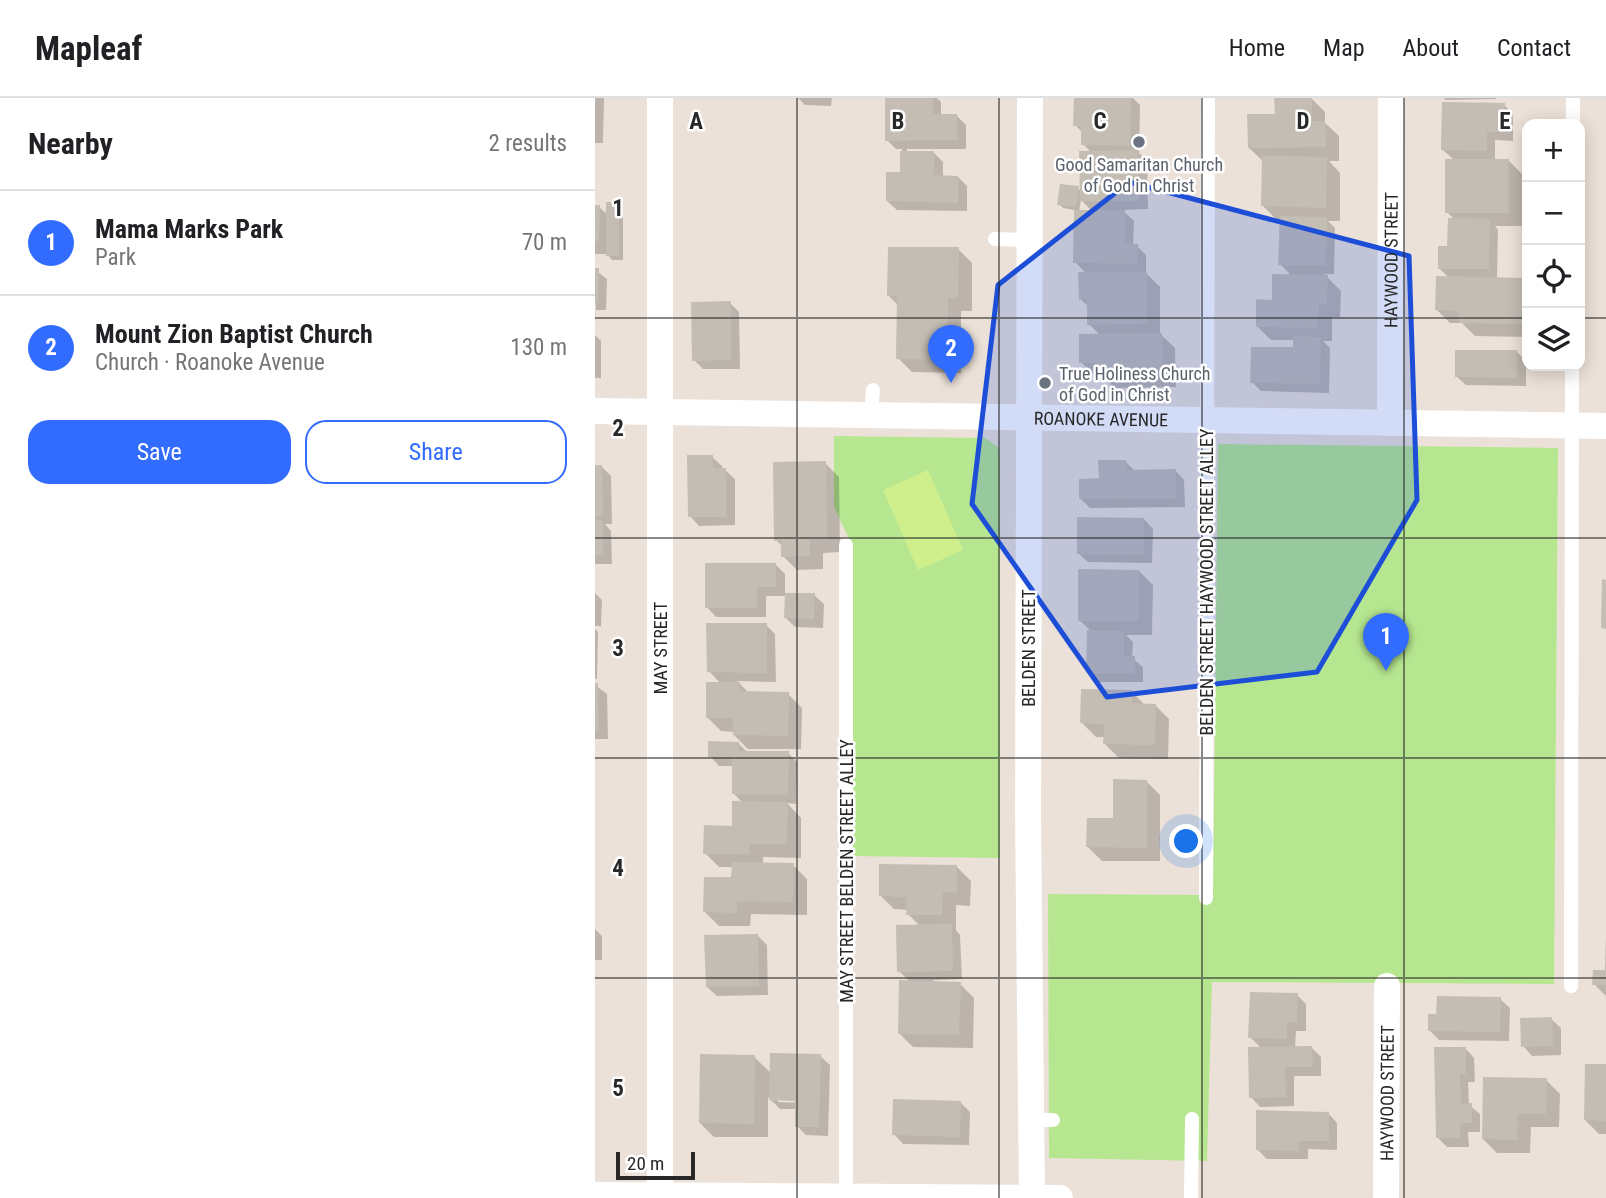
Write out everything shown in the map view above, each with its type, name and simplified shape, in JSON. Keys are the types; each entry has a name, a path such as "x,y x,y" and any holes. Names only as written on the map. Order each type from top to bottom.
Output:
{"street":[{"name":"MAY STREET","path":"660,98 660,1197"},
{"name":"BELDEN STREET","path":"1030,98 1028,814 1042,1120 1033,1198"},
{"name":"HAYWOOD STREET","path":"1390,423 1391,98"},
{"name":"ROANOKE AVENUE","path":"595,411 660,412 872,402 1029,417 1606,426"},
{"name":"HAYWOOD STREET","path":"1386,1198 1387,986"},
{"path":"595,1195 1061,1198"}],"lane":[{"name":"BELDEN STREET HAYWOOD STREET ALLEY","path":"1206,898 1208,98"},
{"path":"1573,98 1573,119"},
{"path":"995,239 1030,240"},
{"path":"1571,986 1572,371"},
{"name":"MAY STREET BELDEN STREET ALLEY","path":"846,545 846,1197"},
{"path":"1191,1198 1192,1119"}],"highlighted area":[{"path":"1129,182 1409,256 1417,500 1317,672 1107,697 972,504 998,285"}],"green space":[{"path":"834,436 985,438 998,447 1000,858 849,856 852,545 834,507"},
{"path":"1218,444 1558,448 1554,984 1212,982 1207,1161 1049,1158 1048,894 1213,895"},
{"path":"928,470 963,550 918,570 883,490"}],"building":[{"path":"885,98 933,98 933,114 957,114 957,140 885,141"},
{"path":"1074,98 1131,98 1130,146 1081,145 1081,126 1073,126"},
{"path":"1274,98 1312,98 1312,121 1325,121 1326,147 1248,148 1247,114 1275,114"},
{"path":"1442,102 1505,103 1504,132 1487,132 1487,151 1441,150"},
{"path":"1138,150 1139,201 1080,201 1079,151"},
{"path":"900,151 934,151 934,175 958,176 958,203 886,201 886,172 900,172"},
{"path":"1262,156 1327,157 1326,208 1261,206"},
{"path":"1445,159 1509,159 1509,213 1445,213"},
{"path":"1060,184 1079,186 1076,207 1057,205"},
{"path":"606,202 619,202 619,256 606,256"},
{"path":"595,205 600,205 599,241 595,241"},
{"path":"1074,210 1125,210 1125,244 1138,244 1137,264 1073,263"},
{"path":"1280,216 1327,217 1326,266 1278,265"},
{"path":"1448,218 1490,219 1489,269 1438,269 1438,246 1447,246"},
{"path":"888,247 959,247 958,298 948,298 948,360 896,359 897,296 887,296"},
{"path":"595,268 599,268 598,302 595,302"},
{"path":"1078,272 1147,272 1147,324 1087,325 1087,299 1079,300"},
{"path":"1272,274 1328,275 1327,304 1319,304 1318,328 1256,327 1256,299 1272,300"},
{"path":"1436,276 1522,278 1522,324 1459,323 1459,311 1435,310"},
{"path":"731,301 731,360 692,361 691,302"},
{"path":"1162,333 1162,373 1098,374 1098,363 1079,363 1079,334"},
{"path":"1293,336 1321,337 1320,384 1250,383 1251,347 1293,347"},
{"path":"1455,350 1517,350 1517,378 1455,377"},
{"path":"687,455 713,455 713,468 726,468 726,517 688,517"},
{"path":"1098,460 1126,460 1127,470 1176,469 1176,498 1079,499 1079,479 1099,478"},
{"path":"826,461 827,539 810,539 810,556 781,557 781,541 774,541 773,462"},
{"path":"595,465 602,465 603,516 595,516"},
{"path":"1077,517 1144,518 1144,555 1077,554"},
{"path":"595,520 603,520 603,555 595,555"},
{"path":"705,563 776,563 776,587 757,587 757,608 705,608"},
{"path":"1078,569 1139,570 1139,621 1078,621"},
{"path":"1602,579 1606,580 1606,629 1601,628"},
{"path":"785,593 815,593 814,619 784,618"},
{"path":"706,623 767,623 767,673 707,672"},
{"path":"1087,630 1124,631 1124,656 1135,656 1134,674 1086,673"},
{"path":"706,682 740,682 740,691 789,692 788,736 733,735 733,718 706,718"},
{"path":"595,683 598,683 599,731 595,731"},
{"path":"1081,689 1132,690 1132,703 1156,704 1155,745 1103,744 1104,724 1080,723"},
{"path":"708,741 739,742 739,751 789,751 788,795 732,794 732,757 708,757"},
{"path":"1113,779 1147,780 1147,848 1086,847 1087,818 1113,818"},
{"path":"732,801 788,802 787,844 750,844 750,854 703,854 704,825 732,826"},
{"path":"732,862 794,863 793,902 737,901 737,913 703,912 704,877 731,877"},
{"path":"879,864 957,865 957,893 943,892 942,915 906,915 907,897 879,896"},
{"path":"952,924 953,971 897,972 896,925"},
{"path":"758,934 759,986 706,987 704,935"},
{"path":"1593,970 1606,970 1606,985 1592,985"},
{"path":"899,980 961,982 959,1035 898,1034"},
{"path":"1250,992 1298,993 1297,1022 1287,1022 1287,1039 1248,1038"},
{"path":"1437,996 1501,997 1500,1032 1428,1031 1428,1014 1436,1014"},
{"path":"1552,1017 1553,1046 1521,1047 1520,1018"},
{"path":"1312,1046 1313,1067 1285,1067 1286,1097 1249,1098 1248,1047"},
{"path":"1434,1047 1466,1047 1466,1074 1460,1074 1461,1104 1472,1103 1472,1123 1460,1123 1460,1138 1436,1138"},
{"path":"770,1053 821,1054 819,1127 795,1127 795,1101 769,1100"},
{"path":"700,1054 755,1055 754,1124 699,1123"},
{"path":"1585,1064 1606,1064 1606,1121 1584,1120"},
{"path":"1483,1077 1547,1078 1546,1114 1518,1114 1517,1140 1482,1139"},
{"path":"893,1099 961,1101 960,1137 892,1135"},
{"path":"1256,1110 1329,1112 1329,1141 1299,1141 1299,1151 1256,1150"}],"place":[{"name":"Good Samaritan Church of God in Christ","path":"1139,142"},
{"name":"Mount Zion Baptist Church","path":"951,383"},
{"name":"True Holiness Church of God in Christ","path":"1045,383"},
{"name":"Mama Marks Park","path":"1386,671"}]}
